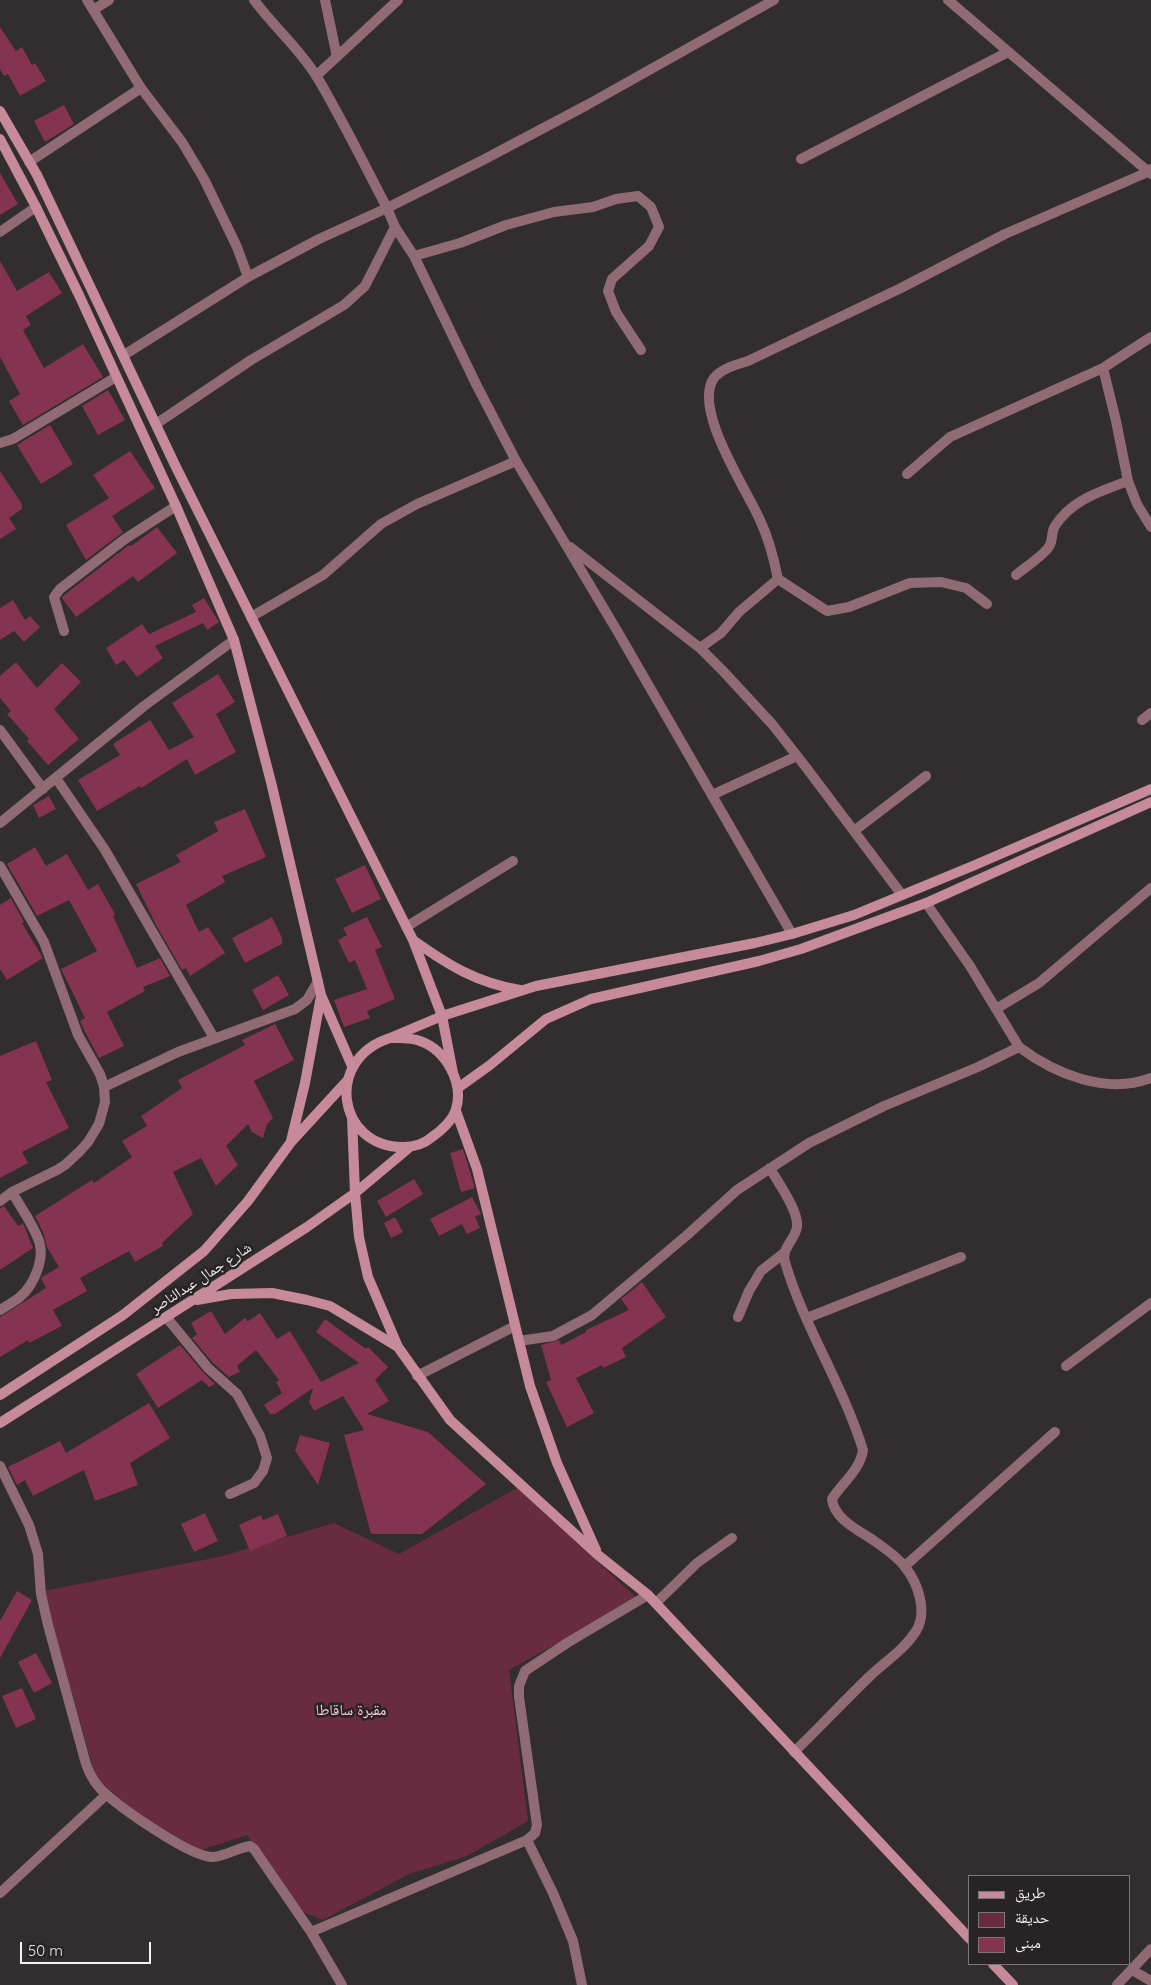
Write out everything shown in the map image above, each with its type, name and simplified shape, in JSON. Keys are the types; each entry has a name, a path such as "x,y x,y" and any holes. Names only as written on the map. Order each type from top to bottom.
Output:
{"main road":[{"path":"0,111 29,162 251,617 413,940 442,1016 453,1073 458,1088 456,1111 476,1170 530,1386 557,1463 598,1555"},
{"path":"0,139 36,206 116,377 176,506 234,640 271,782 321,995 352,1066"},
{"path":"968,1937 652,1599 598,1555 450,1420 417,1376 398,1347 368,1277 359,1237 352,1117 346,1097 347,1082 352,1066 368,1048 442,1016 523,990 792,934 854,915 1151,789"},
{"path":"458,1088 490,1065 546,1018 591,999 759,961 801,949 926,903 1151,802"},
{"path":"413,940 474,978 503,987 523,990"},
{"path":"291,1142 305,1084 321,995"},
{"path":"390,1038 406,1038 421,1041 434,1048 445,1059 453,1073"},
{"name":"شارع جمال عبدالناصر","path":"0,1394 123,1315 204,1251 248,1201 291,1142 347,1082"},
{"path":"352,1117 362,1131 376,1141 393,1147 410,1147 427,1141 442,1130 456,1111"},
{"name":"شارع جمال عبدالناصر","path":"0,1424 307,1227 355,1193 410,1147"},
{"path":"192,1302 231,1294 272,1292 330,1306 398,1347"},
{"path":"994,1965 1013,1985"}],"street":[{"path":"87,0 141,88 182,142 204,179 237,247 248,277"},
{"path":"94,10 109,0"},
{"path":"254,0 293,44 316,76 387,208 395,227 414,256 476,384 516,461 792,934"},
{"path":"325,0 337,57"},
{"path":"316,76 398,0"},
{"path":"124,355 248,277 319,239 484,160 587,105 774,0"},
{"path":"948,0 1150,172 1005,234 901,288 748,361 729,367 714,379 709,394 711,415 720,442 761,521 772,552 778,579 827,611 849,607 910,583 941,582 966,588 987,604"},
{"path":"801,159 1008,52"},
{"path":"29,162 141,88"},
{"path":"414,256 554,212 593,207 616,199 638,196 651,207 659,227 649,246 612,279 608,291 616,312 641,350"},
{"path":"0,232 36,206"},
{"path":"156,424 251,360 344,305 357,295 365,286 395,227"},
{"path":"907,474 950,437 1103,368 1151,338"},
{"path":"1103,368 1128,481 1136,504 1151,527"},
{"path":"0,443 13,439 116,377"},
{"path":"251,617 323,575 389,519 417,504 516,461"},
{"path":"1016,575 1051,544 1053,528 1066,512 1090,495 1128,481"},
{"path":"64,631 54,597 60,589 125,539 176,506"},
{"path":"564,542 700,648 772,724 902,895"},
{"path":"700,648 721,633 739,612 778,579"},
{"path":"0,823 144,706 234,640"},
{"path":"1142,720 1151,713"},
{"path":"0,730 43,788"},
{"path":"712,795 797,756"},
{"path":"854,831 926,776"},
{"path":"56,778 105,850 214,1038"},
{"path":"406,927 513,861"},
{"path":"0,866 44,942 72,1020 100,1074 104,1087 105,1102 98,1124 88,1142 65,1165 0,1200"},
{"path":"996,1008 1039,983 1151,888"},
{"path":"926,903 970,966 1019,1047 1031,1056 1086,1080 1104,1085 1122,1086 1151,1078"},
{"path":"104,1087 178,1052 294,1009 307,1000 318,980"},
{"path":"519,1341 553,1336 592,1316 731,1195 809,1143 884,1106 978,1067 1019,1047"},
{"path":"770,1168 796,1218 796,1227 784,1253 784,1261 863,1450 862,1460 832,1499 833,1508 839,1516 883,1547 905,1566 915,1583 922,1606 918,1629 908,1642 871,1675 794,1752"},
{"path":"0,1310 19,1298 28,1289 38,1266 40,1255 38,1239 12,1192"},
{"path":"738,1317 749,1291 761,1271 784,1253"},
{"path":"807,1318 961,1257"},
{"path":"1066,1366 1151,1303"},
{"path":"167,1318 208,1368 237,1394 260,1436 266,1458 263,1471 254,1483 230,1494"},
{"path":"417,1376 515,1326"},
{"path":"905,1566 1054,1432"},
{"path":"0,1466 29,1524 38,1554 41,1594 48,1625 89,1772 106,1795 147,1826 201,1854 212,1857 250,1846 261,1858 311,1932 342,1985"},
{"path":"311,1932 527,1840 535,1833 537,1824 518,1697 525,1671 567,1643 652,1599 697,1562 732,1538"},
{"path":"0,1893 106,1795"},
{"path":"527,1840 553,1893 573,1941 582,1985"},
{"path":"1117,1985 1151,1949"},
{"path":"1132,1970 1151,1981"}],"green space":[{"name":"مقبرة ساقاطا","path":"517,1488 638,1599 509,1670 528,1821 467,1856 409,1874 323,1920 300,1911 247,1835 201,1850 144,1820 96,1778 43,1591 219,1557 334,1523 399,1554"}],"building":[{"path":"0,27 16,51 22,47 32,65 35,63 46,81 20,96 8,74 4,76 0,69"},
{"path":"64,105 74,124 45,142 34,121"},
{"path":"0,173 18,204 0,215"},
{"path":"0,261 17,291 49,272 62,293 26,316 31,325 23,330 44,368 83,344 103,377 23,425 9,401 20,394 0,357"},
{"path":"108,390 125,420 98,435 82,406"},
{"path":"50,425 73,464 41,484 17,445"},
{"path":"130,451 155,488 112,516 123,532 86,560 66,525 109,498 93,475"},
{"path":"0,471 22,504 22,509 9,518 16,529 0,539"},
{"path":"157,527 177,553 138,582 133,576 76,617 62,598 63,596 129,545 131,546"},
{"path":"204,598 219,622 207,630 203,623 155,646 163,658 137,677 124,660 116,665 106,648 142,624 149,634 196,612 192,605"},
{"path":"13,600 25,620 30,616 40,627 24,642 14,631 0,640 0,608"},
{"path":"16,662 37,688 62,663 81,682 54,709 79,739 48,765 7,714 11,711 0,698 0,676"},
{"path":"218,674 235,702 216,714 236,752 195,775 187,759 141,788 140,786 97,811 78,780 120,755 113,744 150,720 169,750 194,737 172,703"},
{"path":"49,796 56,809 39,818 33,805"},
{"path":"245,809 266,857 222,876 225,882 186,905 199,932 208,927 225,953 190,976 186,968 182,970 156,925 136,884 181,862 176,855 218,831 214,822"},
{"path":"35,847 46,866 67,854 88,890 98,884 115,914 113,916 137,968 160,958 170,976 143,987 145,991 107,1012 124,1046 99,1058 80,1021 85,1018 61,969 97,951 69,900 37,916 7,864"},
{"path":"365,865 381,899 352,913 335,879"},
{"path":"11,898 24,922 22,923 43,958 7,980 0,969 0,905"},
{"path":"272,917 282,938 282,944 245,963 232,938"},
{"path":"367,917 382,947 375,950 395,999 367,1011 370,1018 344,1027 334,1000 367,989 355,960 349,963 338,940 347,935 343,928"},
{"path":"278,975 289,995 263,1010 252,990"},
{"path":"275,1024 294,1060 254,1081 273,1118 267,1124 263,1138 252,1132 248,1124 226,1146 238,1165 216,1186 201,1158 173,1172 193,1214 162,1243 163,1246 135,1262 129,1251 80,1278 87,1291 53,1310 62,1326 29,1343 28,1340 0,1357 0,1317 46,1288 41,1279 42,1277 59,1267 47,1247 43,1232 35,1216 92,1180 94,1183 132,1157 122,1141 147,1126 141,1116 182,1088 178,1080 245,1045 242,1040"},
{"path":"36,1041 52,1080 46,1082 69,1128 22,1152 28,1163 0,1178 0,1056"},
{"path":"463,1149 475,1188 461,1192 450,1153"},
{"path":"414,1179 423,1194 386,1217 377,1201"},
{"path":"472,1197 481,1214 475,1217 480,1228 467,1234 462,1224 439,1236 430,1219"},
{"path":"4,1206 18,1226 23,1223 33,1248 0,1270 0,1208"},
{"path":"395,1217 403,1232 391,1238 384,1223"},
{"path":"642,1282 666,1317 622,1348 626,1357 603,1368 602,1365 576,1378 594,1413 567,1427 546,1382 551,1380 541,1345 559,1340 561,1345 586,1332 586,1330 629,1310 621,1299"},
{"path":"211,1311 225,1334 245,1318 248,1321 260,1313 277,1339 290,1331 321,1382 359,1363 316,1332 325,1319 366,1349 368,1347 388,1367 375,1380 389,1401 367,1414 428,1432 486,1484 422,1534 371,1534 344,1435 364,1430 343,1396 314,1411 309,1402 313,1388 275,1414 270,1414 264,1405 282,1393 276,1382 279,1380 256,1350 237,1366 240,1372 229,1377 213,1363 192,1338 197,1334 191,1323"},
{"path":"180,1345 215,1384 209,1387 202,1380 158,1408 136,1374"},
{"path":"149,1403 170,1438 130,1463 138,1485 95,1501 84,1470 33,1496 25,1480 17,1485 8,1467 60,1441 66,1453"},
{"path":"300,1435 330,1443 318,1485 295,1451"},
{"path":"205,1513 218,1541 194,1552 181,1524"},
{"path":"278,1514 287,1536 250,1551 239,1525 261,1515 263,1520"},
{"path":"17,1591 32,1600 0,1658 0,1621"},
{"path":"36,1653 52,1683 34,1693 18,1662"},
{"path":"22,1688 36,1719 16,1728 2,1696"}]}
